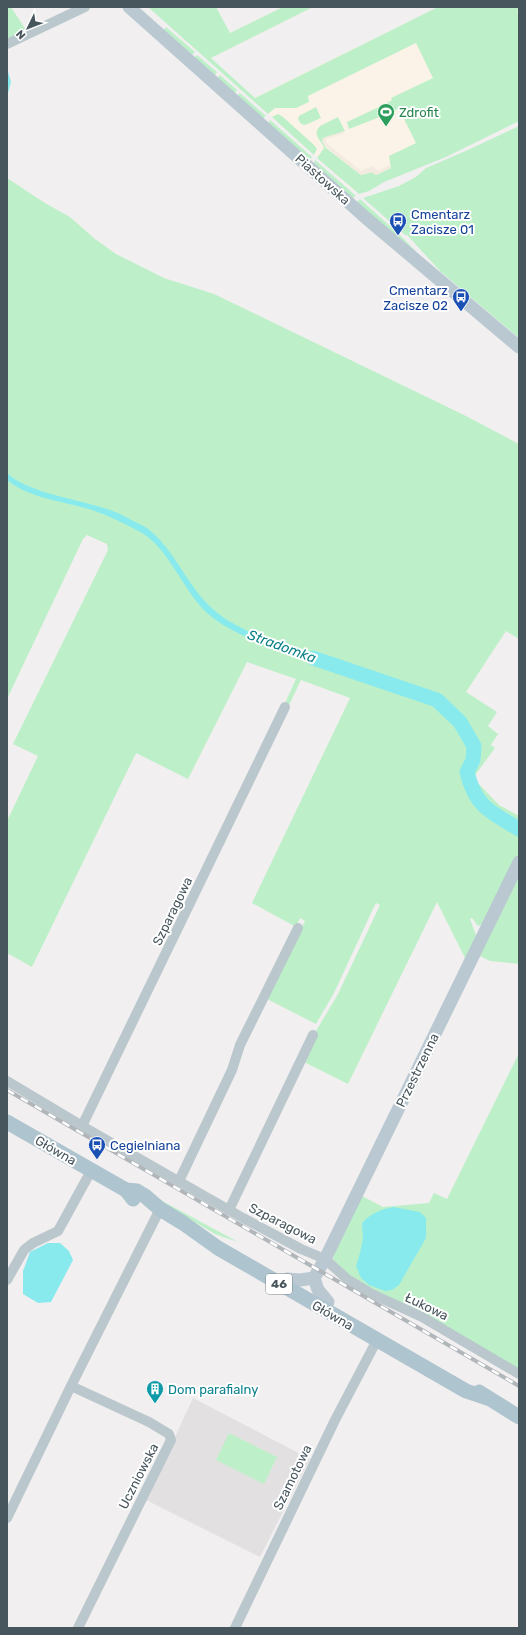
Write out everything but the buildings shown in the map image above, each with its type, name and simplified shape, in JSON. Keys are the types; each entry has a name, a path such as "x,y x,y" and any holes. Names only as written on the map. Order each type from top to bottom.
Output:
{"main road":[{"name":"Główna","path":"7,1122 126,1190 135,1200 160,1209 183,1223 218,1248 377,1340 466,1391 487,1398"},
{"name":"Główna","path":"183,1223 220,1240 456,1375 487,1398 519,1417"}],"street":[{"path":"7,44 85,7"},
{"name":"Piastowska","path":"129,7 366,218 519,348"},
{"name":"Szparagowa","path":"82,1126 285,707"},
{"name":"Przestrzenna","path":"314,1278 325,1259 519,862"},
{"path":"179,1181 232,1070 240,1045 298,928"},
{"name":"Szparagowa","path":"229,1210 312,1035"},
{"name":"Szparagowa","path":"7,1081 82,1126 229,1210 301,1249 325,1259"},
{"path":"7,1280 24,1250 33,1243 58,1231 91,1170"},
{"path":"7,1518 71,1386 160,1209"},
{"name":"Łukowa","path":"325,1259 347,1279 372,1294 422,1317 519,1374"},
{"path":"287,1279 300,1280 314,1278 318,1290 328,1302"},
{"name":"Szamotowa","path":"235,1628 328,1434 362,1366 377,1340"},
{"name":"Uczniowska","path":"71,1386 149,1422 169,1434 171,1440 78,1628"}],"shaded area":[{"path":"409,21 468,144 354,191 252,99"},
{"path":"193,1398 310,1459 260,1557 146,1500"}],"green space":[{"path":"7,7 11,7 28,33 7,42"},
{"path":"148,7 216,7 230,33 283,7 313,7 211,58 255,98 438,7 519,7 519,11 517,12 519,17 519,121 446,157 384,182 369,191 359,194 317,158 324,148 318,137 317,130 320,126 338,117 345,131 323,138 326,148 361,175 372,172 376,175 391,168 389,156 416,143 400,111 400,108 387,114 383,105 392,100 391,98 433,78 416,43 308,96 309,102 296,108 275,108 268,114"},
{"path":"166,27 195,52 191,56 163,31"},
{"path":"197,55 217,72 215,75 194,58"},
{"path":"220,75 237,90 234,94 217,79"},
{"path":"240,93 266,116 262,119 237,96"},
{"path":"381,106 385,115 349,129 347,122"},
{"path":"316,107 321,118 305,125 301,124 298,119 299,116"},
{"path":"278,114 314,145 317,149 314,155 272,117"},
{"path":"270,120 312,157 309,160 268,124"},
{"path":"519,126 519,338 441,272 407,235 405,235 363,198 399,186 416,177 426,168"},
{"path":"315,160 355,195 355,197 352,198 314,163"},
{"path":"7,178 45,203 70,217 95,239 116,254 164,278 214,294 466,416 519,444 519,639 506,631 466,692 497,712 488,726 498,734 491,745 495,748 473,778 499,805 519,816 519,853 484,924 478,926 472,918 470,919 476,935 466,960 437,902 348,1084 302,1061 316,1031 338,994 380,905 376,903 334,993 316,1024 265,998 305,921 300,918 296,927 252,903 350,698 301,680 289,705 285,703 296,679 247,662 188,779 136,753 32,967 7,953 7,821 38,756 13,744 108,550 107,544 87,535 83,539 7,699"},
{"path":"360,199 402,237 427,263 356,203"},
{"path":"519,872 519,964 490,961 480,956"},
{"path":"519,1053 519,1370 356,1283 333,1259 335,1251 362,1196 383,1207 429,1203 434,1193 447,1199"},
{"path":"144,1191 238,1242 215,1234 143,1192"},
{"path":"229,1433 277,1457 264,1484 216,1460"}],"sand":[{"path":"345,131 343,134 326,139 326,143 361,171 372,166 378,171 390,165 391,168 376,175 372,172 361,175 324,145 322,141 323,138"}],"water":[{"path":"7,68 11,82 7,97"},
{"path":"7,473 17,481 30,487 107,509 147,528 165,546 196,590 214,610 239,627 254,634 333,661 331,667 262,644 228,627 213,618 202,608 159,548 142,533 117,520 92,510 48,499 26,491 7,480"},
{"path":"393,1207 420,1212 426,1218 426,1238 399,1285 392,1290 385,1291 369,1285 361,1278 356,1266 363,1239 362,1223 376,1212"},
{"path":"48,1243 60,1243 69,1251 73,1260 51,1302 38,1303 23,1294 23,1271 30,1252"}],"waterway":[{"name":"Stradomka","path":"313,658 437,700 460,722 474,746 473,760 467,772 474,793 485,807 519,829"}],"railway":[{"path":"7,1090 519,1386"}],"place":[{"name":"Zdrofit","path":"386,127"},
{"name":"Cmentarz Zacisze 01","path":"398,236"},
{"name":"Cmentarz Zacisze 02","path":"461,312"},
{"name":"Cegielniana","path":"97,1160"},
{"name":"Dom parafialny","path":"155,1404"}]}
